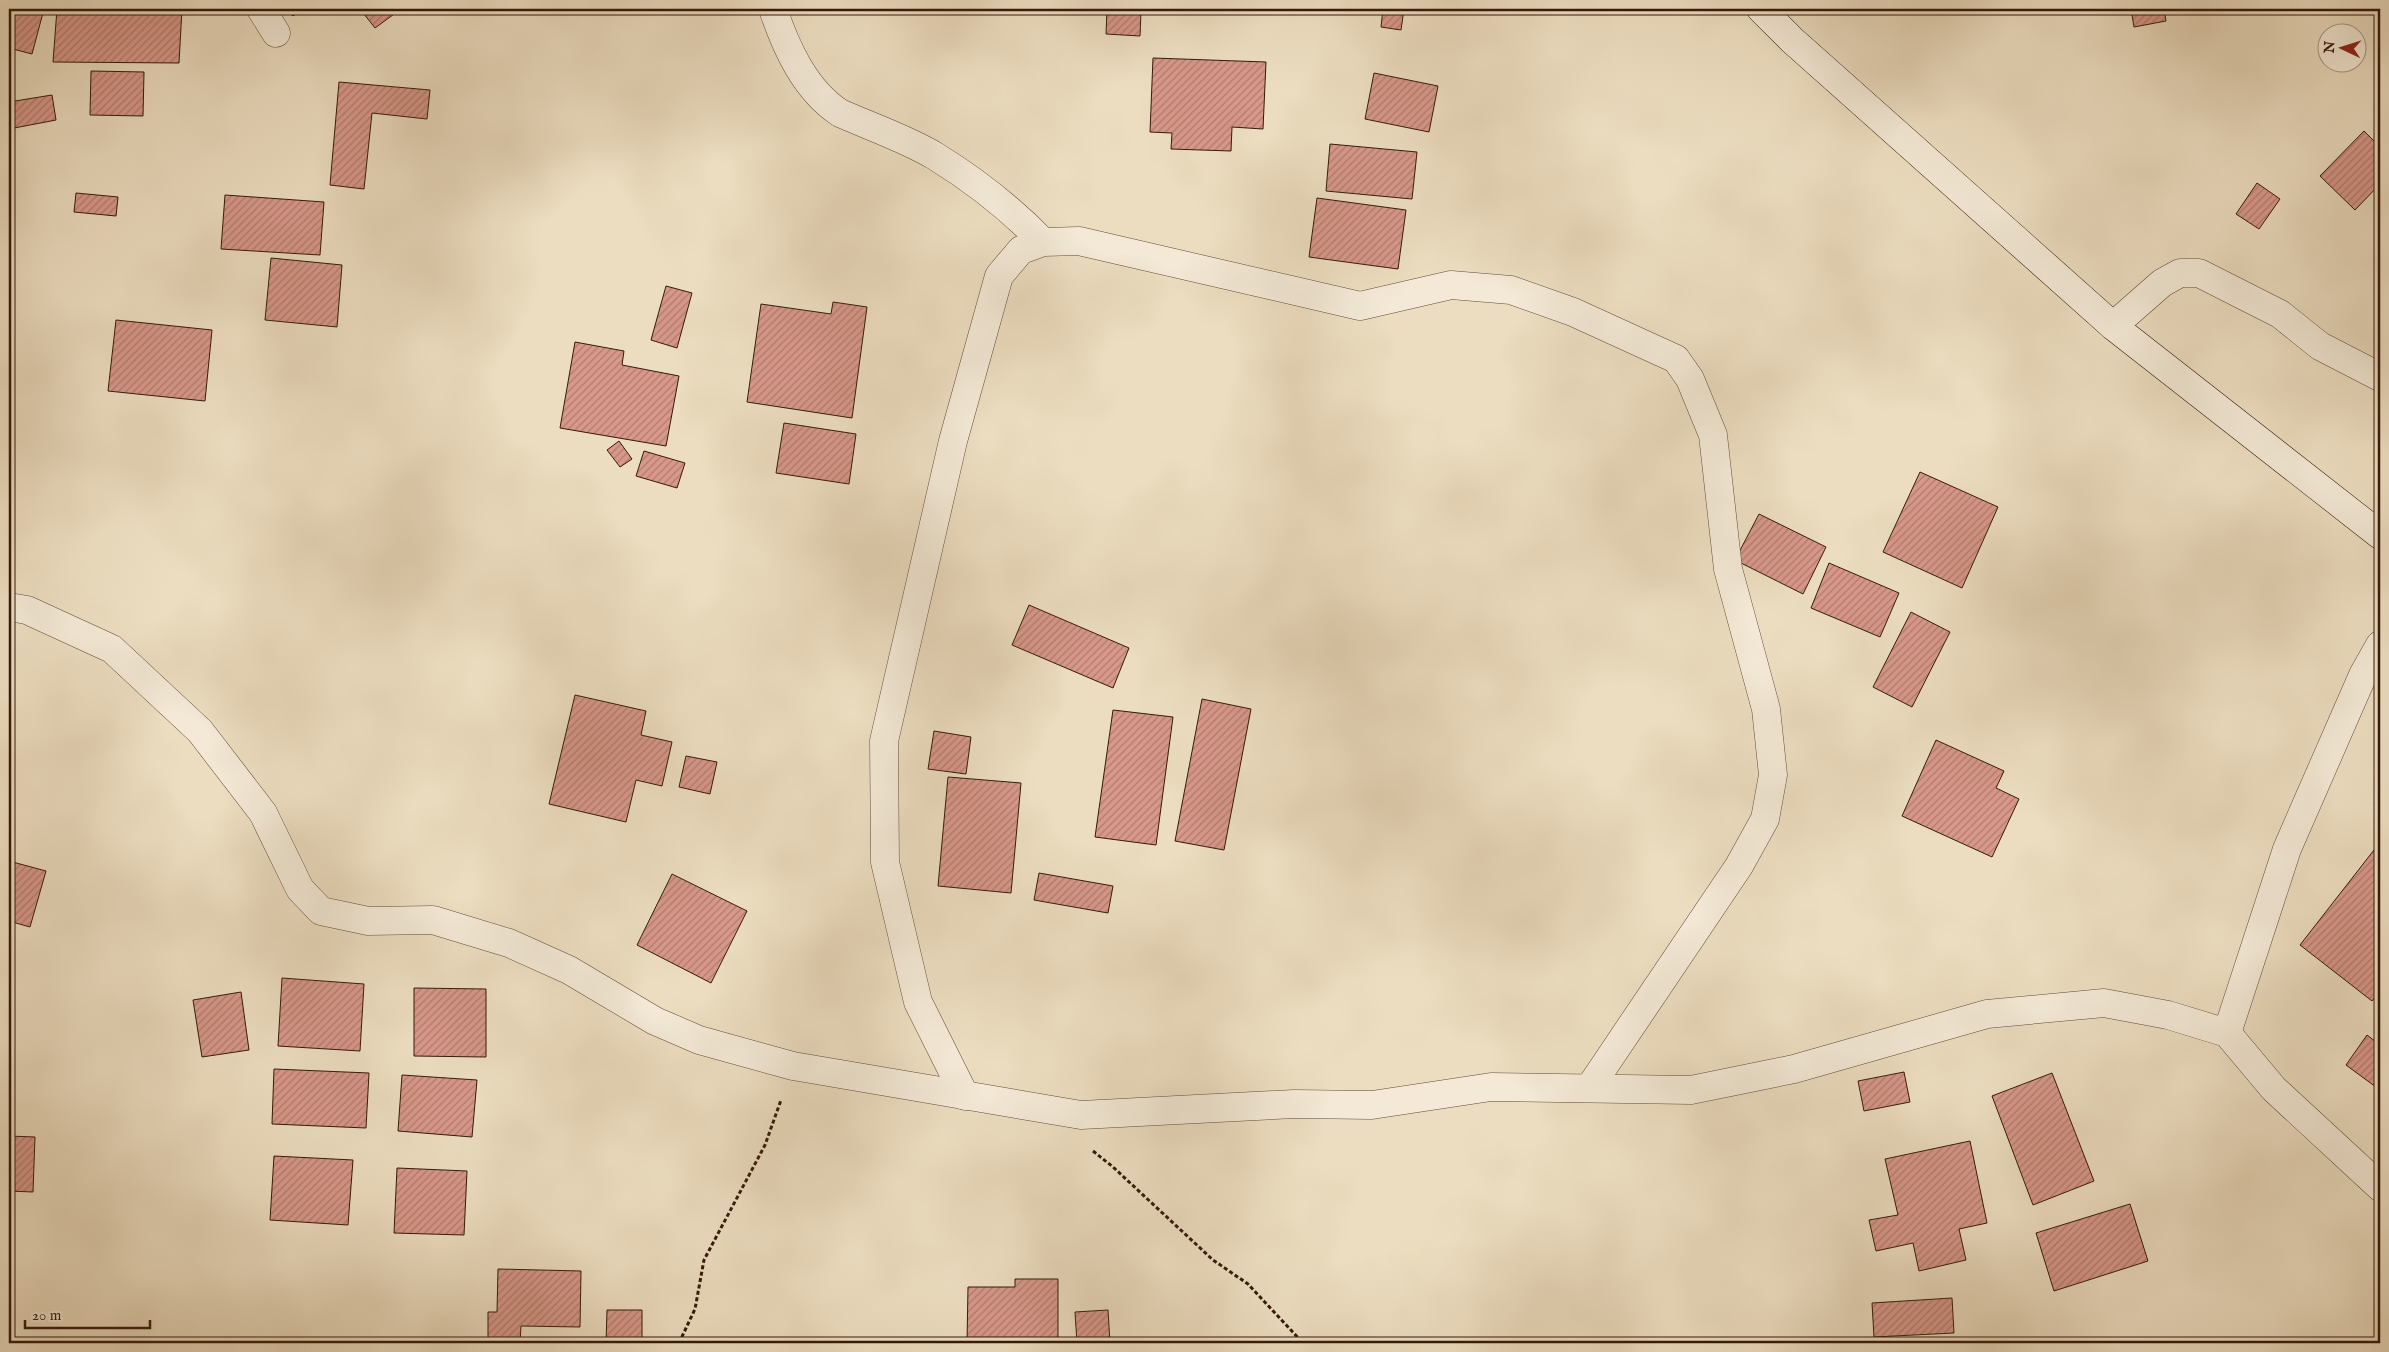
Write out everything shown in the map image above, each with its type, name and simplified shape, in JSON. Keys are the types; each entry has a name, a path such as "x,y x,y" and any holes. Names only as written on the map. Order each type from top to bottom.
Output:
{"street":[{"path":"261,9 276,33"},
{"path":"772,9 783,40 814,92 826,104 840,113 934,155 995,198 1021,219 1043,242"},
{"path":"1761,9 1792,40 2113,326 2380,535"},
{"path":"965,1096 918,1002 885,862 884,741 953,441 999,276 1021,250 1043,242 1079,241 1360,306 1451,285 1511,290 1573,312 1676,359 1690,379 1714,436 1728,569 1766,708 1773,775 1765,819 1739,866 1590,1087"},
{"path":"2113,326 2162,283 2180,273 2199,273 2280,314 2320,346 2380,377"},
{"path":"9,607 27,610 112,649 200,731 263,813 300,889 321,911 368,922 433,920 509,942 569,970 655,1021 699,1040 794,1066 1081,1115 1294,1104 1372,1105 1491,1087 1691,1090 1794,1069 1988,1014 2104,1003 2168,1015 2227,1033 2274,1089 2380,1187"},
{"path":"2227,1033 2287,848 2363,675 2380,645"}],"path":[{"path":"679,1343 695,1309 704,1260 765,1145 794,1066"},
{"path":"1091,1149 1213,1260 1248,1284 1303,1343"}],"building":[{"path":"9,9 44,9 32,54 9,48"},
{"path":"57,9 182,9 179,63 53,62"},
{"path":"287,9 302,9 293,16"},
{"path":"360,9 401,9 375,28"},
{"path":"1107,9 1141,11 1140,36 1106,34"},
{"path":"1383,9 1404,9 1401,30 1381,27"},
{"path":"2131,9 2164,9 2166,21 2134,27"},
{"path":"1153,58 1266,62 1263,129 1232,127 1231,151 1171,149 1172,133 1150,132"},
{"path":"91,71 144,72 143,116 90,115"},
{"path":"1374,73 1438,86 1429,132 1365,119"},
{"path":"339,82 430,90 427,119 372,113 364,189 330,185"},
{"path":"52,95 56,120 9,129 9,102"},
{"path":"2364,131 2380,147 2380,184 2355,210 2320,176"},
{"path":"1330,144 1417,152 1412,199 1326,191"},
{"path":"2257,183 2280,199 2259,229 2236,214"},
{"path":"76,193 118,197 116,216 74,212"},
{"path":"225,195 324,202 320,255 221,249"},
{"path":"1317,198 1406,210 1398,269 1309,257"},
{"path":"271,258 342,265 337,327 265,320"},
{"path":"666,286 692,293 677,348 651,340"},
{"path":"833,302 867,307 852,418 747,402 761,304 831,314"},
{"path":"116,320 212,330 205,401 108,391"},
{"path":"575,342 624,351 622,365 679,376 666,446 560,428"},
{"path":"784,423 856,434 849,484 776,473"},
{"path":"619,441 632,459 620,467 607,450"},
{"path":"644,451 685,463 677,488 636,476"},
{"path":"1920,472 1998,507 1962,588 1883,552"},
{"path":"1759,514 1826,547 1803,594 1735,560"},
{"path":"1829,563 1899,593 1880,637 1811,608"},
{"path":"1029,605 1129,648 1113,688 1012,645"},
{"path":"1911,612 1950,632 1912,707 1873,687"},
{"path":"575,695 646,711 641,735 672,742 662,786 636,780 626,822 549,804"},
{"path":"1202,699 1251,709 1224,850 1175,841"},
{"path":"1113,710 1173,717 1156,845 1095,837"},
{"path":"934,731 971,737 966,774 928,769"},
{"path":"1936,740 2004,771 1996,788 2019,799 1992,857 1902,816"},
{"path":"686,756 717,762 710,794 679,787"},
{"path":"948,777 1021,783 1011,893 938,886"},
{"path":"2380,794 2380,808 2374,804"},
{"path":"2374,850 2380,855 2380,990 2372,1001 2300,945"},
{"path":"9,861 46,871 30,927 9,921"},
{"path":"1039,873 1113,886 1108,913 1034,900"},
{"path":"672,874 747,911 711,983 637,945"},
{"path":"282,978 364,984 360,1051 278,1046"},
{"path":"414,988 486,989 486,1057 414,1056"},
{"path":"241,992 249,1050 202,1057 193,1000"},
{"path":"2367,1035 2380,1045 2380,1090 2346,1065"},
{"path":"274,1069 369,1073 366,1128 272,1124"},
{"path":"1904,1072 1910,1102 1864,1111 1858,1081"},
{"path":"2052,1073 2094,1181 2033,1205 1992,1096"},
{"path":"402,1075 477,1080 472,1137 398,1131"},
{"path":"9,1136 35,1137 33,1192 9,1191"},
{"path":"1970,1141 1987,1223 1959,1229 1966,1260 1919,1271 1913,1243 1876,1251 1869,1220 1898,1215 1885,1159"},
{"path":"274,1156 353,1160 348,1225 270,1220"},
{"path":"397,1168 467,1171 464,1235 394,1233"},
{"path":"2130,1204 2148,1261 2054,1291 2036,1233"},
{"path":"498,1269 581,1271 580,1327 521,1326 520,1343 488,1343 488,1312 497,1312"},
{"path":"1015,1279 1058,1279 1058,1343 967,1343 968,1287 1015,1287"},
{"path":"1952,1298 1954,1333 1874,1337 1872,1303"},
{"path":"607,1310 642,1310 642,1343 606,1343"},
{"path":"1108,1310 1110,1343 1077,1343 1075,1312"}]}
